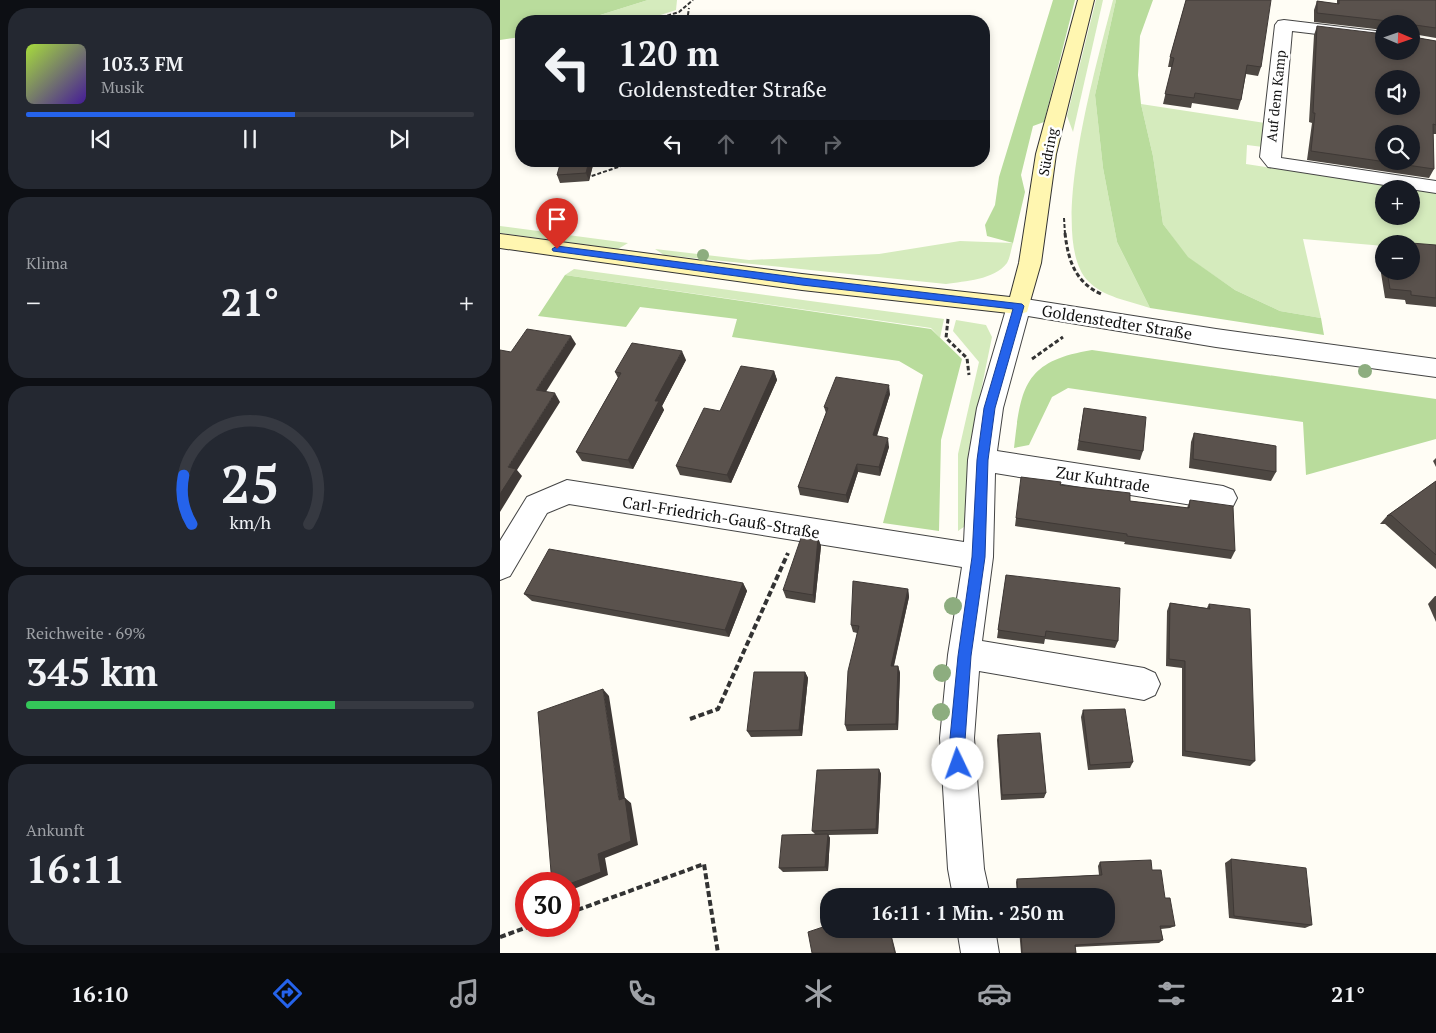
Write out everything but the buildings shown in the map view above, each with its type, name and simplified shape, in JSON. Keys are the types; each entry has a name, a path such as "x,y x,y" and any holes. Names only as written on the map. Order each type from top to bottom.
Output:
{"main road":[{"name":"Südring","path":"1019,306 1030,263 1046,154 1086,0"},
{"name":"Goldenstedter Straße","path":"500,241 802,282 1019,306"}],"street":[{"name":"Auf dem Kamp","path":"1375,36 1284,25 1270,157 1275,163 1436,187"},
{"name":"Goldenstedter Straße","path":"1019,306 1216,338 1436,368"},
{"path":"969,888 957,738 964,656 978,557 982,460 990,408 1019,306"},
{"name":"Zur Kuhtrade","path":"982,460 1223,498"},
{"name":"Carl-Friedrich-Gauß-Straße","path":"500,567 537,505 567,492 978,557"},
{"path":"964,656 986,656 1144,684"},
{"path":"978,938 980,953"}],"path":[{"path":"688,15 693,0"},
{"path":"673,15 689,8"},
{"path":"582,180 618,167"},
{"path":"1064,212 1067,256 1080,281 1093,291 1102,294"},
{"path":"690,720 718,709 798,530"},
{"path":"580,909 704,864 718,953"},
{"path":"500,937 515,932"}],"green space":[{"path":"500,0 648,0 600,15 515,15 515,38 500,40"},
{"path":"648,0 677,0 676,10 661,15 600,15"},
{"path":"1053,0 1075,0 1044,122 1033,126 1021,175 1025,192 1013,243 987,236 985,225 995,205 999,177"},
{"path":"1096,0 1103,0 1073,132 1067,116"},
{"path":"1113,0 1116,0 1095,95 1103,168 1117,242 1150,308 1109,295 1088,281 1076,259 1072,226 1073,188 1079,145 1097,61"},
{"path":"1116,0 1153,0 1140,36 1138,75 1141,104 1153,156 1163,224 1188,257 1235,290 1280,311 1321,318 1324,335 1150,308 1117,242 1103,168 1095,95"},
{"path":"1141,104 1265,123 1263,147 1247,145 1246,164 1375,184 1375,225 1420,225 1420,190 1436,192 1436,251 1420,247 1420,235 1375,235 1375,245 1303,239 1321,318 1280,311 1235,290 1187,257 1163,224 1153,156"},
{"path":"500,226 628,243 618,249 500,233"},
{"path":"960,241 1013,243 1007,263 995,273 979,279 946,284 664,255 655,249 749,260 879,254"},
{"path":"574,269 944,319 940,338 931,328 565,275"},
{"path":"565,275 931,329 962,359 941,440 939,531 883,523 923,375 899,361 732,337 737,319 640,307 626,327 538,316"},
{"path":"956,320 986,325 992,337 968,454 968,524 958,531 958,454 979,362 953,331"},
{"path":"1092,350 1436,399 1436,439 1306,475 1303,422 1068,388 1052,397 1029,445 1014,448 1020,408 1030,380 1039,370 1052,361"}],"route":[{"path":"557,249 802,282 1019,306 995,386 982,460 978,557 964,656 957,738 958,764"}]}
